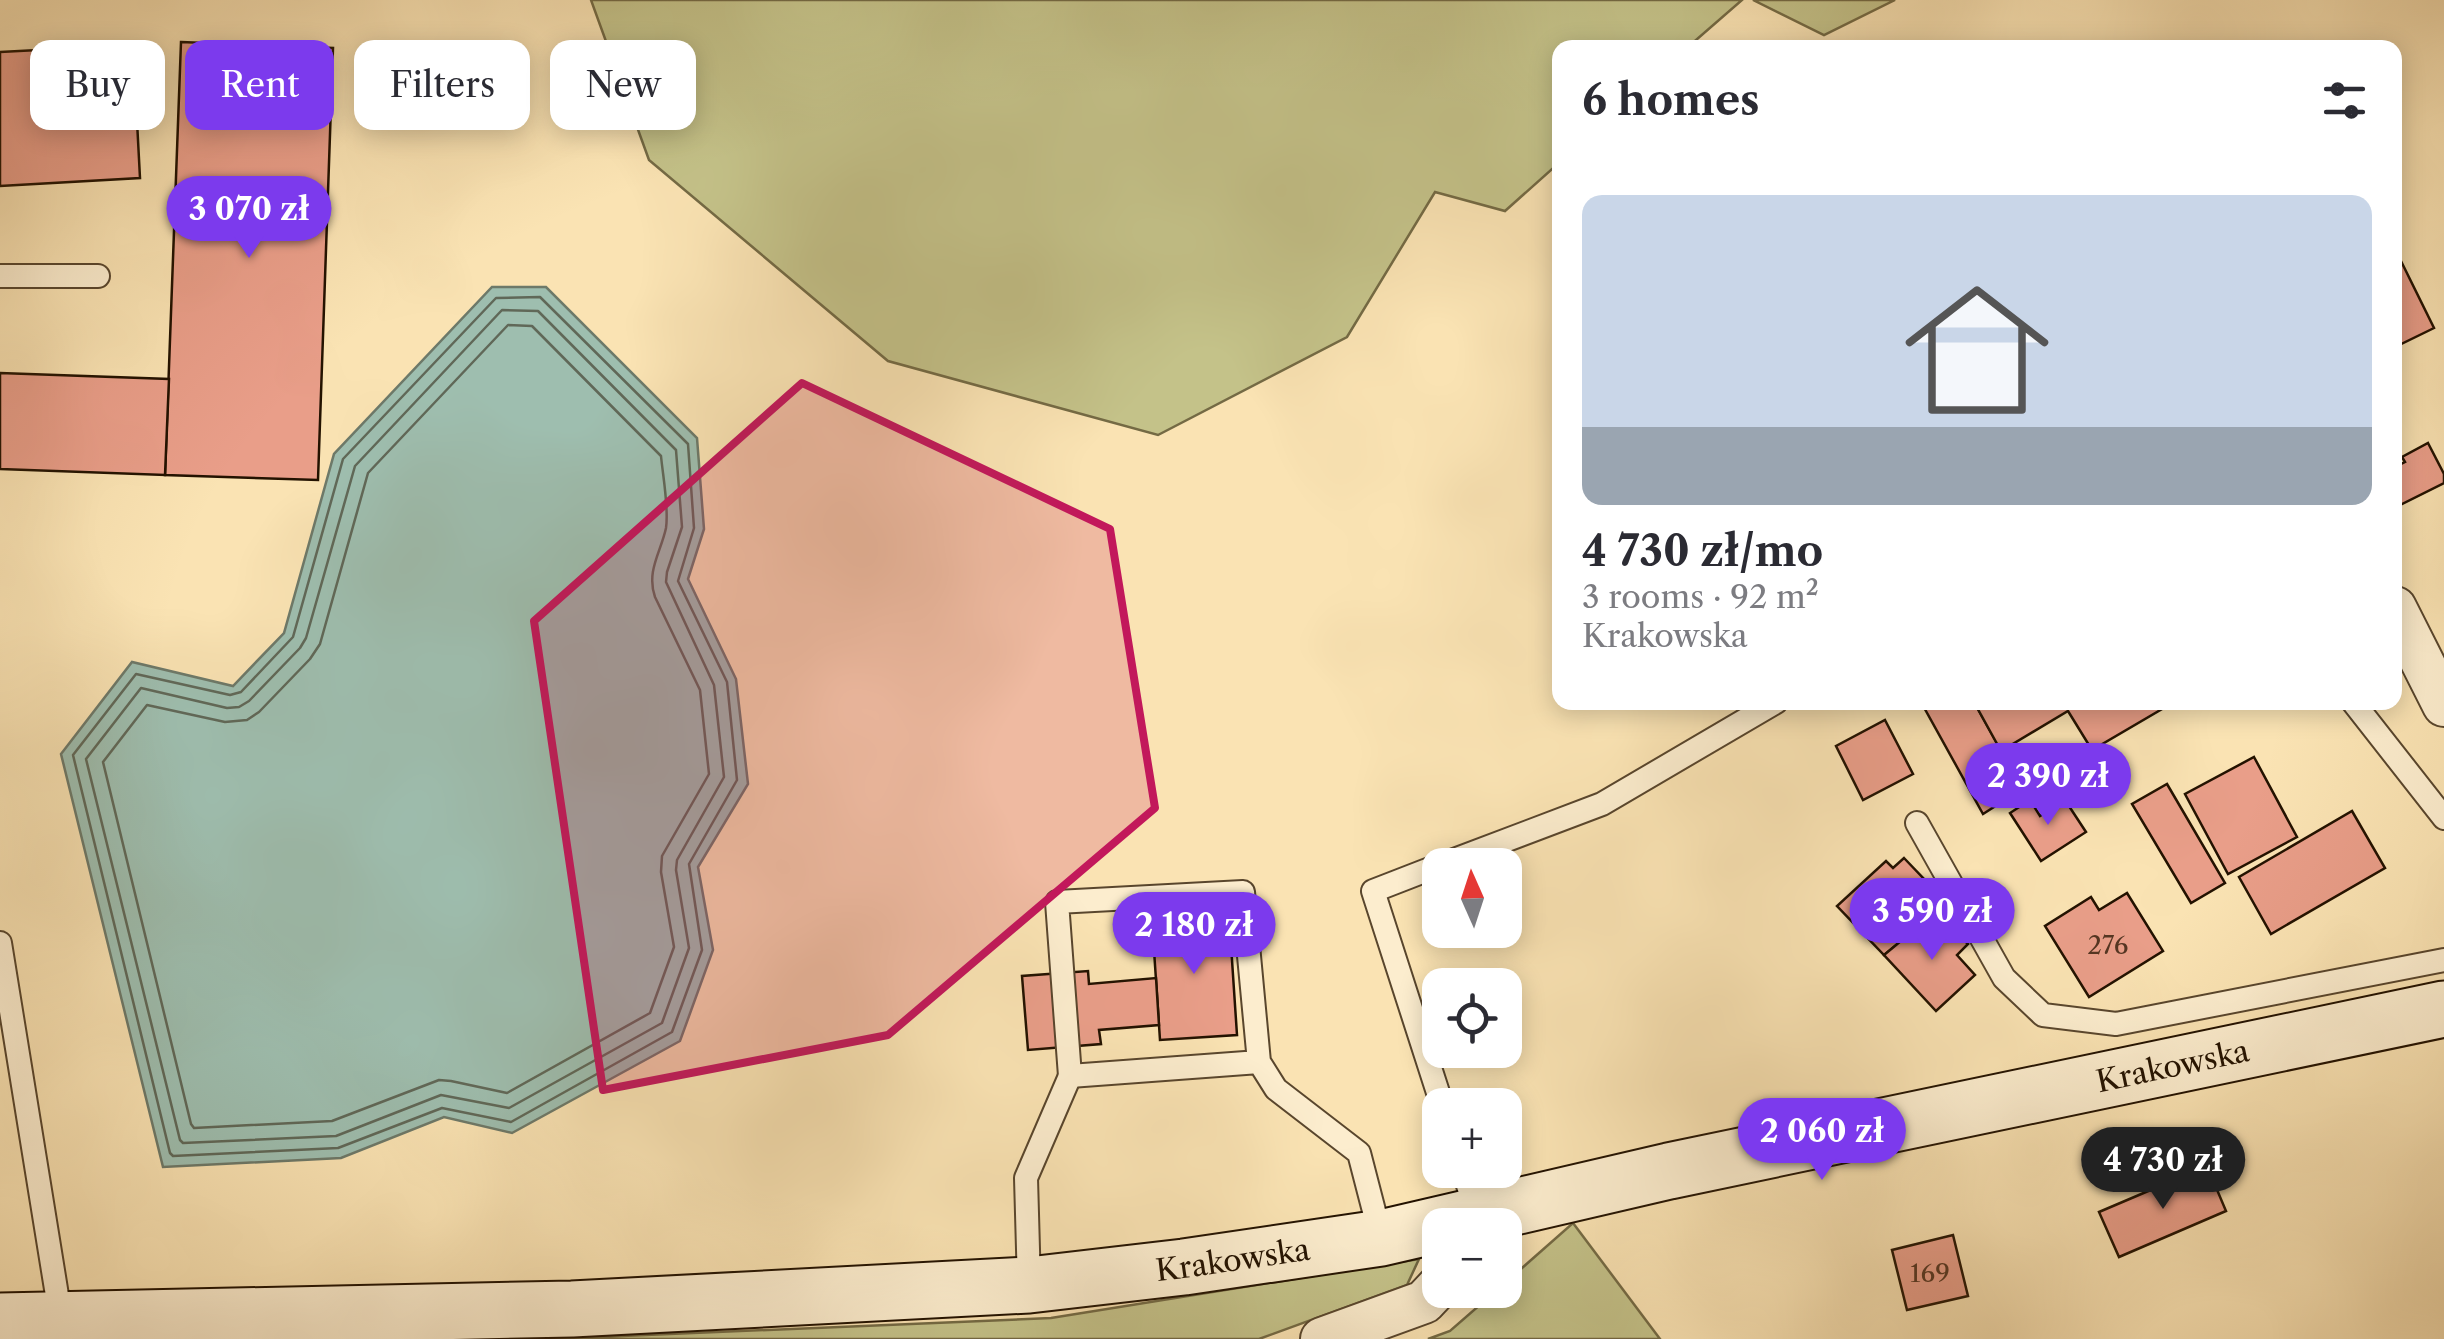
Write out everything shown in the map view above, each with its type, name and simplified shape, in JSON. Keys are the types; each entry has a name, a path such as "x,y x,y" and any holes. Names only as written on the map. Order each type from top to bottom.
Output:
{"street":[{"path":"2402,622 2444,705"},
{"name":"Krakowska","path":"0,1321 572,1308 1030,1285 1184,1267 1382,1238 1488,1204 1688,1167 2444,1010"},
{"path":"1322,1339 1422,1303"}],"lane":[{"path":"0,276 98,276"},
{"path":"1485,848 1602,804 1762,710"},
{"path":"2359,710 2444,818"},
{"path":"1917,823 2004,978 2043,1015 2116,1024 2444,960"},
{"path":"1422,872 1373,891 1437,1088"},
{"path":"1030,1285 1026,1178 1070,1076 1057,902 1243,892 1258,1062 1276,1089 1358,1153 1382,1238"},
{"path":"0,943 61,1320"},
{"path":"1070,1076 1258,1062"}],"highlighted area":[{"path":"802,383 1110,529 1155,808 888,1035 603,1090 534,621"}],"shaded area":[{"path":"591,0 1742,0 1696,40 1552,40 1552,169 1505,211 1435,192 1347,337 1158,435 888,361 649,160 638,130 696,130 696,40 606,40"},
{"path":"1753,0 1895,0 1824,35"},
{"path":"1573,1223 1660,1339 1428,1339 1450,1331 1476,1308 1522,1308 1522,1268"},
{"path":"1419,1259 1407,1285 1259,1339 484,1339 1051,1318"}],"water":[{"path":"492,287 546,287 697,438 704,529 688,579 736,679 748,784 698,867 713,950 680,1041 512,1133 444,1117 341,1158 163,1167 61,754 132,662 233,686 284,633 334,454"}],"building":[{"path":"181,42 185,42 185,130 330,130 318,480 165,475"},
{"path":"30,50 30,130 137,130 140,178 0,186 0,52"},
{"path":"2402,263 2434,328 2402,344"},
{"path":"0,373 169,379 165,475 0,469"},
{"path":"2428,443 2444,474 2444,483 2402,504 2402,457"},
{"path":"1925,710 1978,710 2025,787 1983,814"},
{"path":"1978,710 2160,710 2092,750 2068,711 2001,751"},
{"path":"1885,720 1913,774 1863,800 1836,746"},
{"path":"2254,757 2297,837 2228,874 2185,794"},
{"path":"2167,784 2225,883 2191,903 2132,804"},
{"path":"2030,800 2040,816 2065,800 2086,832 2041,861 2010,813"},
{"path":"2352,811 2385,868 2271,934 2239,877"},
{"path":"1904,858 1924,879 1913,889 1935,913 1884,955 1837,906 1886,861 1893,868"},
{"path":"2127,893 2163,951 2089,997 2045,926 2091,897 2099,910"},
{"path":"1229,915 1237,1035 1160,1040 1152,920"},
{"path":"1925,921 1939,936 1950,926 1968,944 1957,955 1975,975 1936,1011 1884,955"},
{"path":"1088,971 1089,984 1156,978 1159,1025 1099,1030 1101,1044 1028,1050 1022,976"},
{"path":"2207,1166 2226,1211 2119,1257 2099,1212"},
{"path":"1953,1235 1968,1296 1907,1310 1892,1250"}]}
